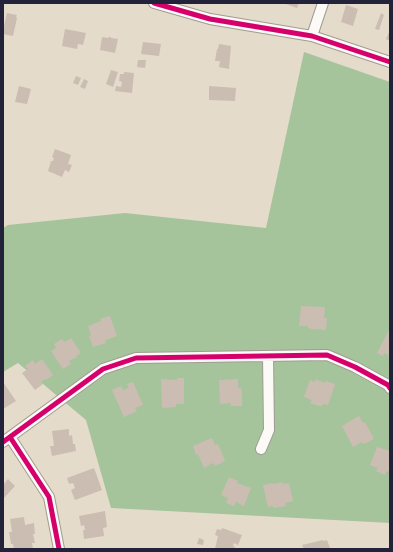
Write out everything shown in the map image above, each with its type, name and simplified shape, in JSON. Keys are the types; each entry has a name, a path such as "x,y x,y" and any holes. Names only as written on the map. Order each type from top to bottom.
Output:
{"street":[{"path":"154,3 210,19 312,36 390,62"},
{"path":"312,36 323,3"},
{"path":"59,549 48,497 7,439 103,369 136,358 327,355 355,367 388,385 390,388"},
{"path":"261,449 269,430 268,356"}],"green space":[{"path":"304,52 390,82 390,523 111,508 86,420 18,363 3,372 3,228 8,225 125,213 266,228"}],"building":[{"path":"283,3 299,3 297,8"},
{"path":"346,5 358,9 353,26 341,22"},
{"path":"7,13 17,15 13,36 3,34 3,26"},
{"path":"381,13 384,15 379,30 375,29"},
{"path":"65,29 86,33 83,45 78,44 77,49 62,46"},
{"path":"390,30 390,41 386,39"},
{"path":"102,37 118,39 115,53 100,50"},
{"path":"143,42 161,44 159,56 141,54"},
{"path":"219,44 231,46 229,69 219,67 220,61 215,61"},
{"path":"138,60 146,60 145,68 137,67"},
{"path":"111,70 118,72 113,87 106,84"},
{"path":"124,72 134,73 132,93 115,91 116,86 121,87 122,82 119,81 120,74 124,74"},
{"path":"76,76 81,78 78,85 73,83"},
{"path":"84,79 88,81 85,89 80,87"},
{"path":"19,86 31,89 27,104 15,102"},
{"path":"209,86 236,88 235,101 209,100"},
{"path":"55,149 71,155 68,164 72,165 69,172 65,170 62,177 48,171 51,161 53,161 54,158 52,157"},
{"path":"301,306 325,307 324,318 327,318 326,330 312,329 308,328 308,326 299,326"},
{"path":"110,316 117,336 105,340 106,343 93,347 89,336 91,335 88,326 101,321 100,319"},
{"path":"390,328 390,356 384,353 383,356 377,353"},
{"path":"71,338 81,353 69,361 71,364 63,369 51,351 56,348 54,344 62,339 65,342"},
{"path":"42,359 53,375 41,382 43,384 35,390 22,373 28,369 25,366 33,360 35,364"},
{"path":"177,378 184,378 184,404 176,404 176,407 162,408 161,379 177,380"},
{"path":"238,379 238,388 241,388 242,392 242,406 231,406 231,403 220,404 219,380"},
{"path":"315,379 325,383 326,381 335,384 328,405 323,404 322,406 319,406 310,403 312,400 304,397 310,380 315,382"},
{"path":"3,382 16,401 3,409"},
{"path":"133,382 143,405 135,408 137,411 124,417 112,390 121,386 123,390 129,388 127,384"},
{"path":"359,416 363,423 365,422 374,439 364,444 362,442 353,447 342,426"},
{"path":"69,429 69,436 72,435 73,444 75,444 76,451 52,456 50,446 54,446 52,431"},
{"path":"212,438 215,445 218,444 225,461 215,466 213,463 204,468 198,454 196,455 193,446"},
{"path":"377,447 390,451 390,472 386,471 385,475 376,471 378,468 370,465"},
{"path":"94,468 102,490 75,500 71,490 75,488 73,483 69,484 67,478"},
{"path":"229,477 238,481 237,483 251,488 244,506 236,502 234,506 226,503 228,498 221,495"},
{"path":"8,479 15,486 3,499 3,485"},
{"path":"283,482 283,484 289,483 293,501 285,503 286,506 274,508 273,506 268,507 263,485"},
{"path":"105,511 107,527 103,528 104,536 84,539 84,525 81,526 79,516"},
{"path":"24,517 25,525 34,523 35,534 33,534 35,543 32,543 33,549 14,549 13,544 11,544 9,532 12,532 10,519"},
{"path":"222,528 242,535 238,545 234,543 234,549 215,549 218,536 215,535 217,529 221,530"},
{"path":"199,538 204,540 203,545 197,544"},
{"path":"327,540 330,548 304,549 302,545"}],"cycle path":[{"path":"154,3 210,19 312,36 390,62"},
{"path":"3,442 103,369 136,358 327,355 355,367 388,385 390,388"},
{"path":"10,437 49,497 59,549"}]}
